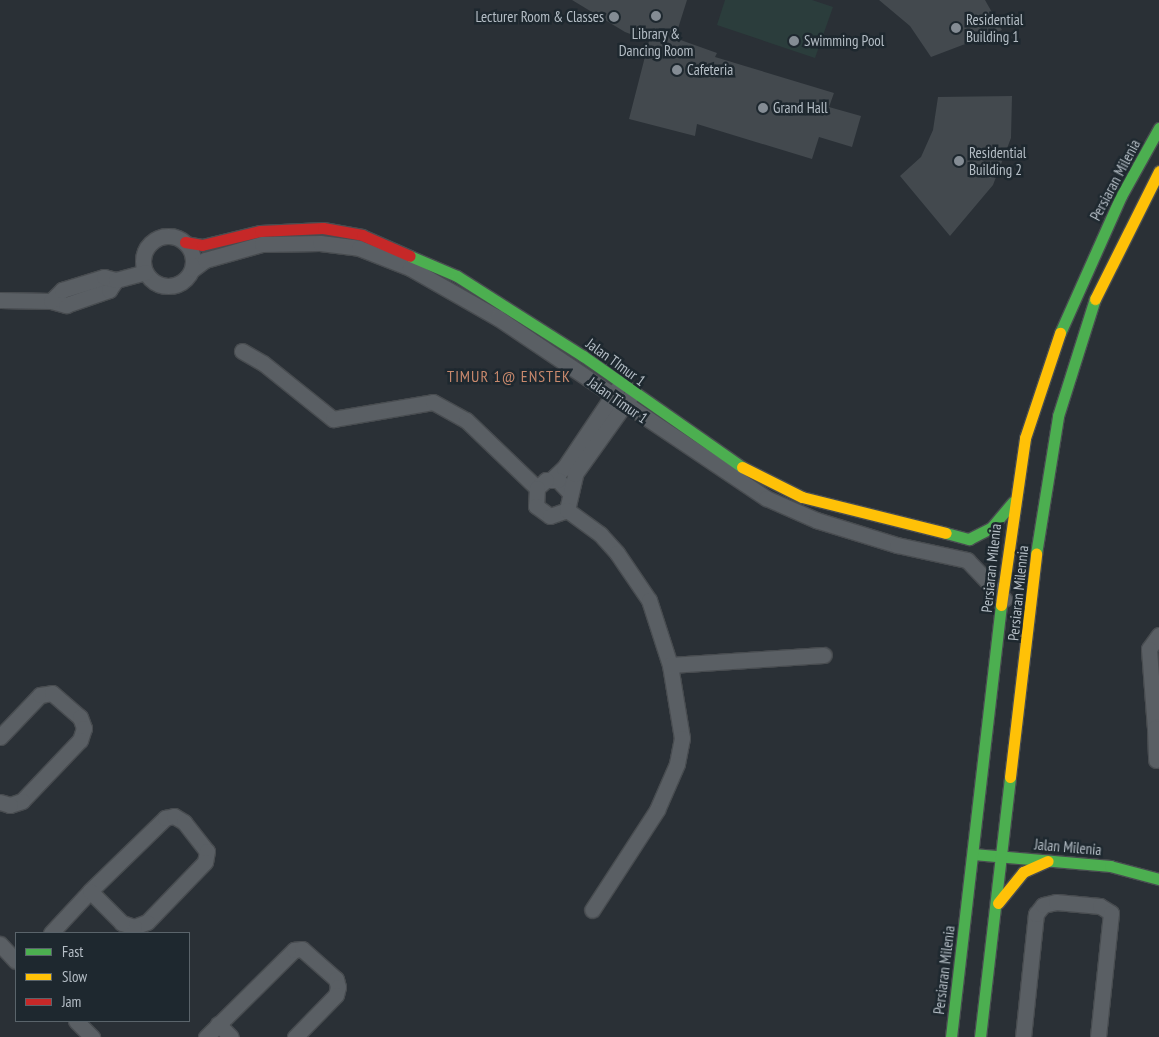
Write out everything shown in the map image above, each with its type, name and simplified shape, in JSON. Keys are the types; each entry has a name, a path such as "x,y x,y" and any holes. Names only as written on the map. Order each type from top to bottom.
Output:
{"main road":[{"name":"Persiaran Milenia","path":"951,1037 1004,599 1013,502 1025,438 1068,308 1121,196 1159,128"},
{"name":"Persiaran Milennia","path":"980,1037 1003,857 1045,482 1058,416 1096,296 1159,171"},
{"name":"Jalan TImur 1","path":"185,242 202,245 260,231 314,229 362,235 457,276 616,390"},
{"name":"Jalan TImur 1","path":"629,399 731,462 802,497 969,539 991,528 1013,502"},
{"path":"1008,813 1020,841 1048,860"},
{"name":"Jalan Milenia","path":"973,854 1110,866 1159,879"},
{"path":"997,904 1023,872 1048,860"}],"street":[{"path":"167,236 185,242 193,253 193,269 174,286 158,284 145,272 144,253 149,244 167,236"},
{"name":"Jalan Timur 1","path":"193,269 205,260 262,244 320,242 359,248 410,268 498,318 616,390 766,498 816,520 897,545 967,560 1004,599"},
{"path":"0,300 51,300 62,290 104,277 116,280 145,272"},
{"path":"242,351 263,363 333,419 433,402 466,420 537,488"},
{"path":"567,510 550,516 539,511 534,500 537,488 552,479 564,468 616,390"},
{"path":"567,510 575,474 629,399"},
{"path":"552,479 564,483 570,492"},
{"path":"567,510 600,534 634,575 649,600 670,665 682,738 678,764 658,810 592,910"},
{"path":"1156,760 1157,727 1149,650 1159,635"},
{"path":"670,665 824,655"},
{"path":"0,737 40,695 52,693 80,717 84,728 80,740 22,801 10,805 0,802"},
{"path":"52,932 90,890 165,818 174,816 184,822 207,851 205,862 147,922 134,927 122,923 90,890"},
{"path":"1023,1037 1036,914 1043,904 1056,902 1100,906 1111,913 1098,1037"},
{"path":"0,944 15,960"},
{"path":"206,1037 294,950 302,949 336,980 338,987 336,995 295,1037"},
{"path":"77,1022 92,1037"},
{"path":"218,1024 231,1037"}],"shaded area":[{"name":"Swimming Pool","path":"725,0 812,0 833,7 815,58 717,25"}],"building":[{"path":"572,0 687,0 675,38 717,53 715,57 834,93 829,107 861,116 852,147 819,137 812,159 697,124 695,136 629,119 649,41 625,32"},
{"name":"Residential Building 1","path":"879,0 985,0 1002,30 931,57 910,26"},
{"name":"Residential Building 2","path":"1012,96 1011,138 993,185 950,236 900,176 921,157 933,130 938,97"}],"traffic: fast":[{"path":"1060,333 1121,196 1159,128"},
{"path":"410,256 457,276 583,356 742,467"},
{"path":"1036,554 1058,416 1095,299"},
{"path":"946,533 969,539 991,528 1013,502"},
{"path":"951,1037 1001,605"},
{"path":"980,1037 1010,777"},
{"path":"973,854 1110,866 1159,879"}],"traffic: slow":[{"path":"1095,299 1159,171"},
{"path":"1001,605 1025,438 1060,333"},
{"path":"742,467 802,497 946,533"},
{"path":"1010,777 1036,554"},
{"path":"998,903 1023,872 1048,861"}],"traffic: jam":[{"path":"185,242 202,245 260,231 323,228 362,235 410,256"}],"place":[{"name":"Library & Dancing Room","path":"656,16"},
{"name":"Lecturer Room & Classes","path":"614,17"},
{"name":"Residential Building 1","path":"956,28"},
{"name":"Swimming Pool","path":"794,41"},
{"name":"Cafeteria","path":"677,70"},
{"name":"Grand Hall","path":"763,108"},
{"name":"Residential Building 2","path":"959,161"}],"district":[{"name":"TIMUR 1@ ENSTEK","path":"509,376"}]}
